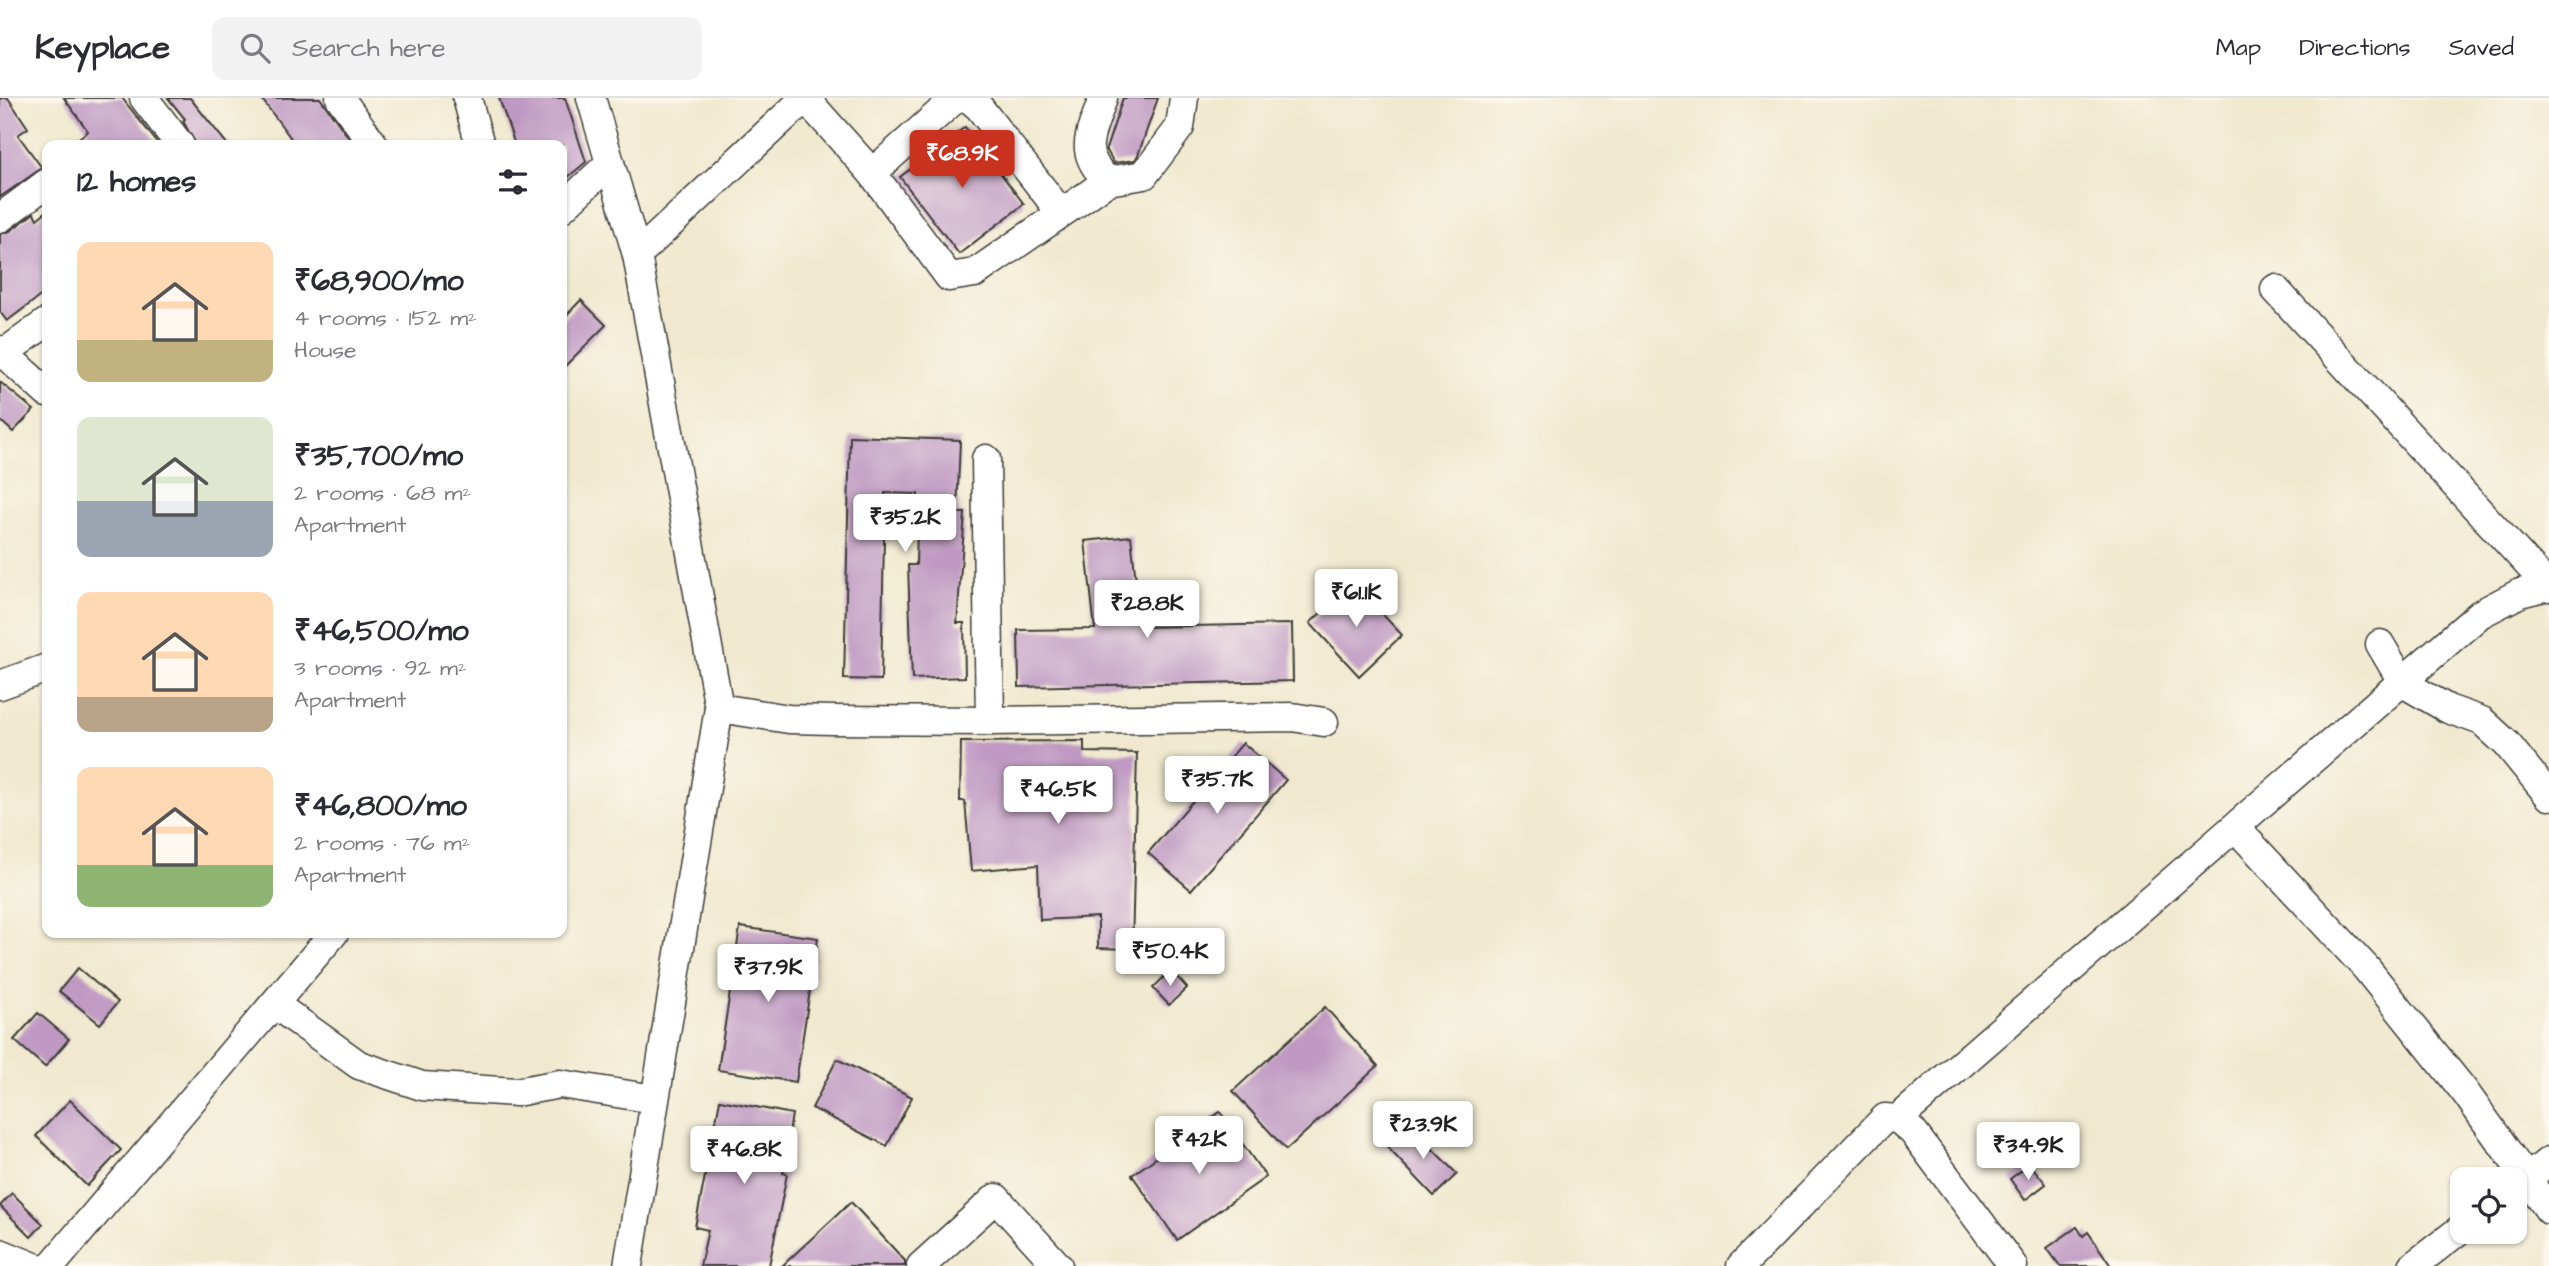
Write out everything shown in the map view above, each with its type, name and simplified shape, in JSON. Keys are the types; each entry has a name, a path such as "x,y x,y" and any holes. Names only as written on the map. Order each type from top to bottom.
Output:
{"street":[{"path":"144,98 176,140"},
{"path":"340,98 370,140"},
{"path":"467,98 479,140"},
{"path":"591,98 637,255 719,708 628,1266"},
{"path":"637,255 805,98 872,173 949,277 975,273 1108,181 1144,175 1180,127 1184,98"},
{"path":"872,173 956,98"},
{"path":"968,98 979,107 1061,213"},
{"path":"1103,98 1088,145 1090,161 1108,181"},
{"path":"567,203 610,163"},
{"path":"0,218 42,187"},
{"path":"2275,289 2549,587"},
{"path":"42,325 2,352 42,388"},
{"path":"986,459 990,722"},
{"path":"1898,1119 2480,614 2520,593 2549,587"},
{"path":"2380,644 2403,683 2448,709 2482,721 2507,744 2549,796"},
{"path":"0,685 42,670"},
{"path":"719,708 789,719 990,722 1292,717 1324,722"},
{"path":"2236,828 2366,968 2465,1092 2511,1167"},
{"path":"51,1266 330,938"},
{"path":"274,1004 359,1065 422,1086 516,1092 560,1084 654,1099"},
{"path":"1741,1266 1885,1118 1898,1119 1913,1132 2013,1266"},
{"path":"2527,1178 2549,1161"},
{"path":"2527,1189 2549,1210"},
{"path":"920,1266 996,1198 1058,1266"},
{"path":"2413,1266 2450,1237"},
{"path":"0,1253 32,1266"}],"building":[{"path":"0,98 8,98 28,128 18,135 42,168 0,197"},
{"path":"64,98 122,98 155,140 76,140 88,131"},
{"path":"168,98 190,98 224,140 193,140 183,121 185,119"},
{"path":"261,98 320,98 350,140 292,140"},
{"path":"499,98 565,98 586,162 567,178 567,140 513,140"},
{"path":"1123,98 1158,98 1135,160 1114,163 1106,149"},
{"path":"965,127 1024,204 959,254 900,177"},
{"path":"34,213 37,219 42,215 42,295 7,321 0,312 0,234 10,231"},
{"path":"581,300 606,325 567,364 567,315"},
{"path":"0,382 34,410 13,432 0,420"},
{"path":"850,436 960,440 957,513 965,513 957,623 964,623 965,677 912,679 908,565 916,565 918,494 885,493 881,680 844,679"},
{"path":"1131,536 1141,627 1292,624 1293,681 1019,687 1018,630 1095,629 1085,541"},
{"path":"1353,583 1402,635 1359,676 1310,623"},
{"path":"1084,741 1084,752 1137,753 1132,949 1098,948 1098,917 1040,920 1038,865 971,871 965,801 960,801 961,742"},
{"path":"1243,743 1286,780 1191,890 1148,853"},
{"path":"740,927 818,938 796,1082 718,1070"},
{"path":"78,968 118,1002 100,1024 59,991"},
{"path":"1171,970 1187,988 1169,1005 1153,988"},
{"path":"1325,1007 1378,1066 1286,1150 1233,1091"},
{"path":"38,1013 69,1039 45,1067 14,1040"},
{"path":"837,1059 912,1097 887,1146 812,1108"},
{"path":"70,1100 121,1150 87,1186 36,1136"},
{"path":"720,1100 792,1114 783,1173 787,1174 769,1266 700,1266 708,1230 695,1227"},
{"path":"1220,1112 1266,1177 1177,1240 1132,1175"},
{"path":"1411,1127 1457,1174 1434,1196 1388,1148"},
{"path":"2030,1164 2046,1184 2025,1200 2010,1179"},
{"path":"12,1193 43,1224 31,1237 0,1206"},
{"path":"851,1202 905,1261 905,1266 782,1266"},
{"path":"2077,1227 2083,1236 2088,1232 2111,1266 2060,1266 2047,1248"}]}
